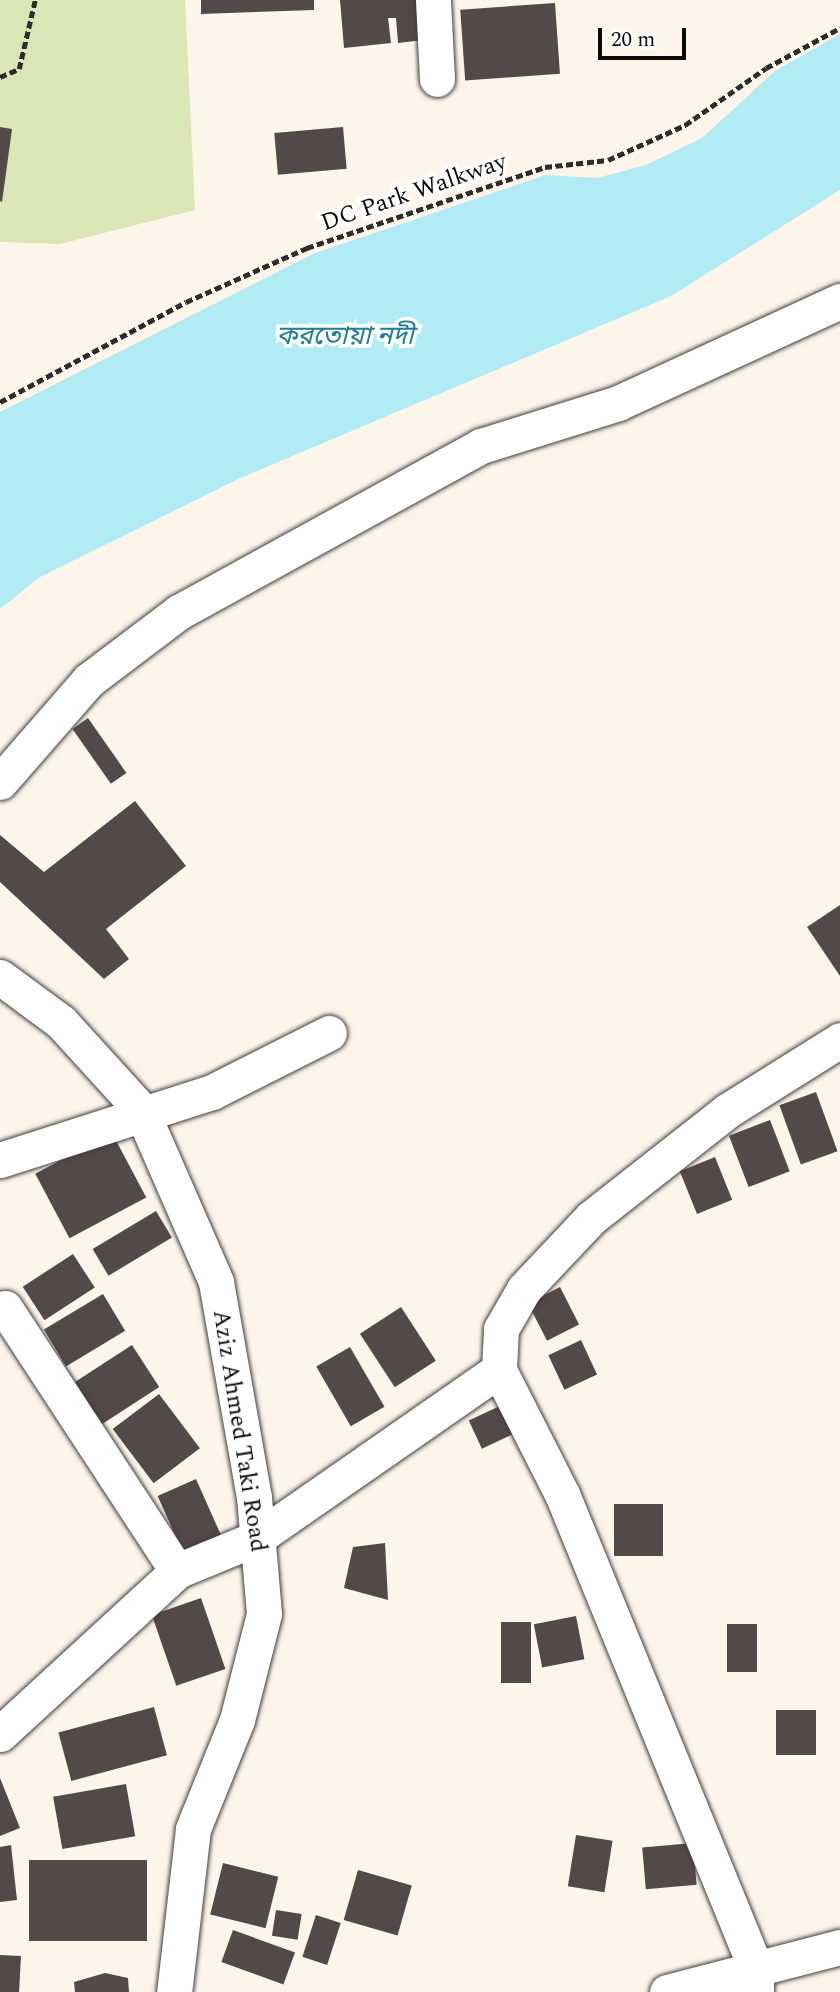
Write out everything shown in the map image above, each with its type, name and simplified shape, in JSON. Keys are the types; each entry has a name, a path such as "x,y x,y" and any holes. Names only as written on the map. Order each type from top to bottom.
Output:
{"street":[{"path":"433,0 437,79"},
{"path":"0,782 89,680 179,612 481,446 618,403 840,301"},
{"name":"Aziz Ahmed Taki Road","path":"0,977 61,1022 141,1110 216,1282 257,1538 264,1614 237,1720 193,1829 174,1992"},
{"path":"0,1160 141,1110 212,1092 329,1033"},
{"path":"756,1980 562,1494 499,1370 500,1329 524,1289 591,1218 727,1111 840,1040"},
{"path":"5,1308 177,1570"},
{"path":"0,1734 177,1570 257,1538 499,1370"},
{"path":"667,1992 756,1980 840,1947"}],"path":[{"path":"0,77 19,69 35,0"},
{"name":"DC Park Walkway","path":"0,402 186,302 307,248 545,167 608,160 685,125 765,68 840,27"}],"green space":[{"path":"0,0 185,0 195,210 60,244 0,242"}],"water":[{"name":"করতোয়া নদী","path":"840,34 840,190 671,296 238,479 40,577 0,609 0,412 315,253 546,175 597,178 646,165 702,138 775,71"}],"building":[{"path":"201,0 314,0 314,10 201,14"},
{"path":"340,0 420,0 423,40 398,43 396,18 388,18 391,43 344,48"},
{"path":"555,3 560,74 465,80 460,10"},
{"path":"0,127 12,129 2,202 0,201"},
{"path":"343,127 347,169 278,175 274,133"},
{"path":"88,718 126,773 111,784 72,729"},
{"path":"135,801 186,866 106,929 129,959 104,979 0,882 0,835 44,872"},
{"path":"840,905 840,976 807,927"},
{"path":"816,1092 838,1151 801,1165 779,1105"},
{"path":"770,1120 790,1171 749,1187 729,1136"},
{"path":"112,1133 146,1197 69,1238 35,1174"},
{"path":"715,1157 732,1200 697,1214 680,1171"},
{"path":"156,1211 172,1238 109,1276 93,1249"},
{"path":"73,1254 95,1288 44,1320 23,1287"},
{"path":"560,1287 579,1324 547,1341 528,1303"},
{"path":"103,1294 125,1331 66,1366 44,1330"},
{"path":"401,1307 436,1361 395,1387 360,1334"},
{"path":"581,1340 597,1374 564,1390 548,1355"},
{"path":"132,1345 159,1387 102,1424 75,1382"},
{"path":"350,1347 384,1407 351,1426 316,1366"},
{"path":"159,1394 200,1448 154,1483 113,1429"},
{"path":"515,1399 528,1427 482,1449 469,1421"},
{"path":"196,1479 222,1537 184,1555 158,1496"},
{"path":"614,1504 663,1504 663,1556 614,1556"},
{"path":"385,1543 388,1600 344,1588 353,1547"},
{"path":"201,1598 225,1669 176,1686 152,1615"},
{"path":"576,1616 584,1659 542,1667 534,1624"},
{"path":"501,1622 531,1622 531,1683 501,1683"},
{"path":"727,1624 757,1624 757,1672 727,1672"},
{"path":"154,1707 167,1755 71,1781 58,1733"},
{"path":"776,1710 816,1710 816,1755 776,1755"},
{"path":"0,1778 20,1828 0,1836"},
{"path":"126,1784 135,1836 62,1849 53,1797"},
{"path":"576,1835 613,1841 604,1892 568,1886"},
{"path":"693,1843 697,1885 646,1889 642,1847"},
{"path":"11,1845 17,1900 0,1902 0,1847"},
{"path":"29,1860 147,1860 147,1941 29,1941"},
{"path":"223,1863 278,1877 265,1928 210,1914"},
{"path":"358,1870 412,1885 397,1935 344,1920"},
{"path":"276,1910 302,1914 298,1940 272,1936"},
{"path":"316,1915 341,1923 327,1965 302,1957"},
{"path":"233,1930 295,1953 283,1985 221,1962"},
{"path":"0,1955 21,1956 19,1992 0,1992"},
{"path":"105,1973 128,1978 129,1992 75,1992 74,1982"}]}
